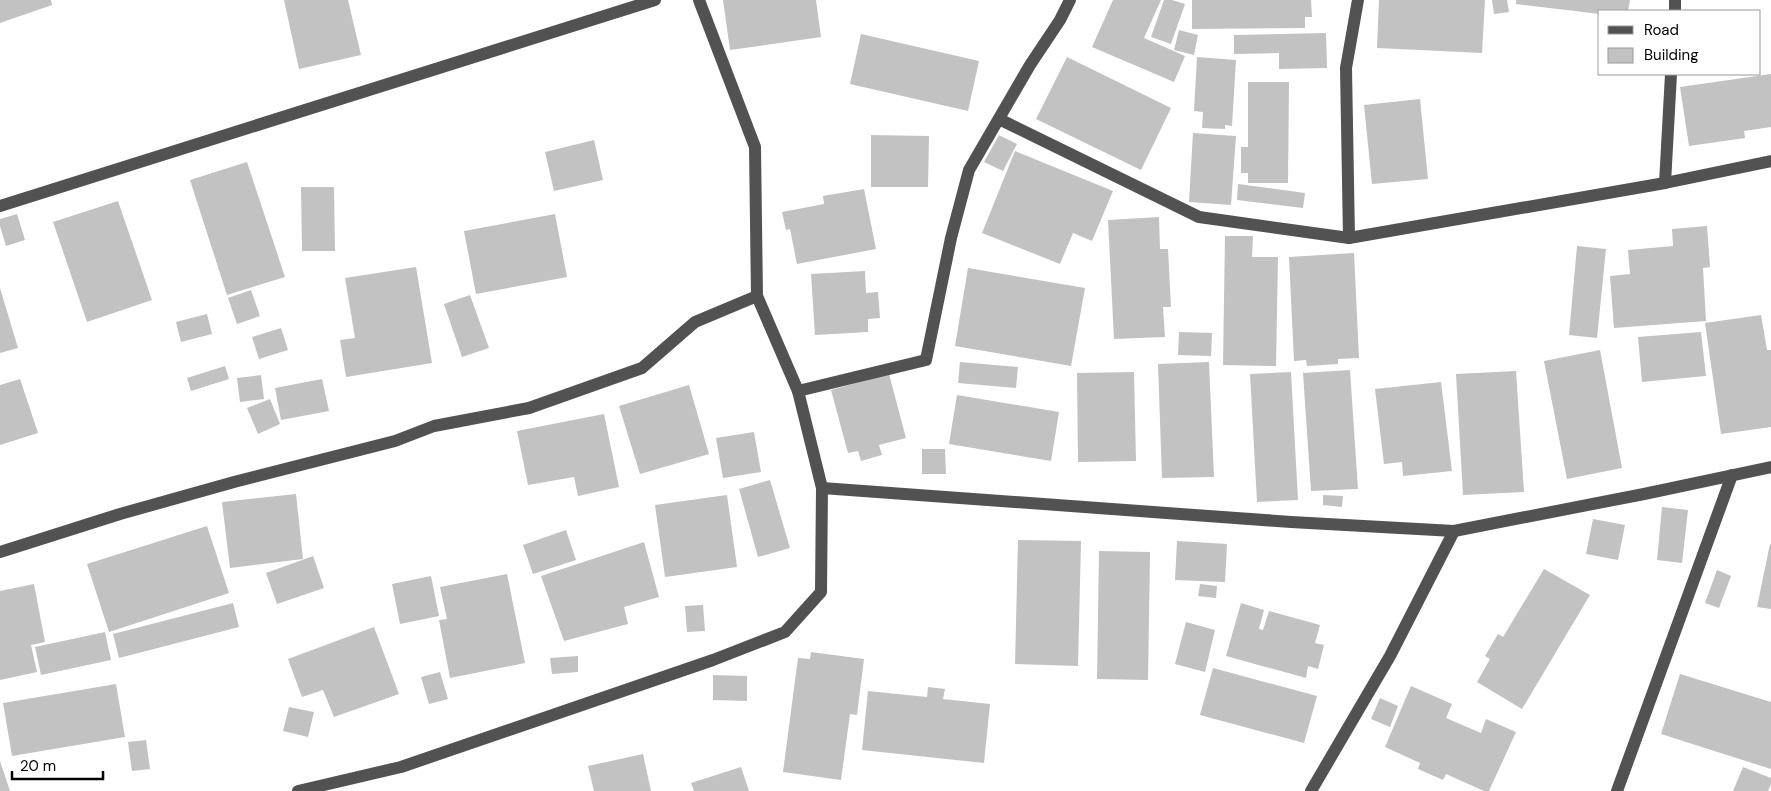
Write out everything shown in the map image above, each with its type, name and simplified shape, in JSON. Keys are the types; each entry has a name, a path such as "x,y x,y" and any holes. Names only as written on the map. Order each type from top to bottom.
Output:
{"street":[{"path":"0,206 655,0"},
{"path":"298,791 401,767 713,660 785,632 821,592 822,488 798,391 757,296 754,148 699,0"},
{"path":"798,391 926,360 951,238 969,170 1030,64 1060,20 1070,0"},
{"path":"1348,238 1346,68 1358,0"},
{"path":"1665,183 1671,75"},
{"path":"999,119 1199,217 1348,238 1665,183 1771,161"},
{"path":"0,552 120,514 234,482 395,441 434,426 529,408 642,368 695,322 757,296"},
{"path":"822,488 1454,532 1644,494 1771,466"},
{"path":"1617,791 1732,475"},
{"path":"1311,791 1390,656 1454,532"}],"building":[{"path":"0,0 51,0 52,5 0,23"},
{"path":"284,0 348,0 361,55 299,69"},
{"path":"723,0 816,0 821,37 730,50"},
{"path":"1113,0 1161,0 1144,38 1185,56 1174,82 1092,47"},
{"path":"1164,0 1185,4 1171,44 1151,37"},
{"path":"1192,0 1311,0 1312,17 1305,17 1305,28 1192,29"},
{"path":"1379,0 1485,0 1482,53 1377,48"},
{"path":"1492,0 1507,0 1509,12 1494,14"},
{"path":"1516,0 1630,0 1628,10 1598,10 1598,14 1516,4"},
{"path":"1179,30 1198,35 1194,55 1174,50"},
{"path":"1326,33 1327,68 1279,69 1279,53 1234,54 1234,35"},
{"path":"861,34 979,61 968,111 850,84"},
{"path":"1067,57 1171,108 1141,170 1036,119"},
{"path":"1197,57 1236,60 1232,126 1225,125 1225,129 1202,128 1203,112 1194,111"},
{"path":"1771,74 1771,127 1744,131 1745,138 1689,146 1680,87"},
{"path":"1248,82 1289,82 1288,183 1248,183 1248,173 1241,173 1241,147 1248,147"},
{"path":"1420,99 1428,179 1372,184 1364,105"},
{"path":"1193,133 1236,136 1231,205 1189,202"},
{"path":"871,135 929,136 928,187 871,187"},
{"path":"999,135 1017,144 1003,171 984,162"},
{"path":"594,140 603,180 554,191 545,152"},
{"path":"1015,151 1113,191 1092,241 1073,233 1060,264 982,233"},
{"path":"247,162 285,277 227,295 190,180"},
{"path":"1238,184 1305,193 1303,208 1237,200"},
{"path":"301,187 334,187 335,251 302,251"},
{"path":"864,189 876,249 797,264 790,229 786,230 782,212 824,204 823,196"},
{"path":"118,201 152,300 87,322 53,222"},
{"path":"17,214 25,240 6,246 0,226 0,219"},
{"path":"555,214 567,277 476,294 464,231"},
{"path":"1159,217 1160,249 1168,249 1171,307 1163,307 1165,337 1114,339 1108,220"},
{"path":"1707,226 1710,267 1703,268 1706,321 1614,328 1610,276 1630,274 1628,250 1673,246 1672,229"},
{"path":"1225,236 1253,236 1252,257 1278,257 1276,366 1223,365"},
{"path":"1577,246 1606,249 1597,338 1569,335"},
{"path":"1354,253 1359,358 1338,359 1338,364 1307,366 1306,360 1294,361 1289,257"},
{"path":"416,267 432,363 346,377 340,340 355,338 345,278"},
{"path":"968,268 1085,288 1071,366 955,346"},
{"path":"865,271 866,293 878,292 880,318 868,319 868,332 815,335 811,274"},
{"path":"0,288 18,348 0,353"},
{"path":"251,290 260,316 237,324 228,298"},
{"path":"470,295 489,348 462,357 444,304"},
{"path":"207,314 212,334 181,342 176,322"},
{"path":"1761,315 1767,350 1771,350 1771,427 1721,434 1705,323"},
{"path":"281,328 288,350 259,359 252,337"},
{"path":"1179,332 1212,333 1211,356 1178,355"},
{"path":"1701,332 1706,376 1642,382 1638,337"},
{"path":"1600,350 1622,468 1567,479 1544,361"},
{"path":"960,362 1018,367 1016,388 958,383"},
{"path":"1209,362 1214,477 1162,478 1158,364"},
{"path":"225,366 229,379 191,391 187,378"},
{"path":"1350,370 1358,489 1311,491 1303,373"},
{"path":"1516,371 1524,492 1463,495 1456,374"},
{"path":"1134,372 1136,461 1078,462 1077,373"},
{"path":"1291,372 1298,500 1257,502 1250,374"},
{"path":"889,374 906,438 879,445 882,455 861,461 858,451 848,453 831,390"},
{"path":"261,375 264,399 240,402 237,378"},
{"path":"20,379 38,433 0,445 0,385"},
{"path":"322,379 329,411 281,420 275,388"},
{"path":"1441,382 1452,471 1403,476 1402,462 1384,464 1375,389"},
{"path":"689,385 709,454 640,474 619,406"},
{"path":"957,395 1059,412 1051,461 949,444"},
{"path":"270,399 280,424 258,434 247,408"},
{"path":"604,414 619,487 578,496 574,477 528,485 517,431"},
{"path":"754,432 761,472 723,478 716,438"},
{"path":"922,449 945,449 946,474 922,474"},
{"path":"770,480 790,548 758,557 739,489"},
{"path":"296,494 303,559 230,568 222,502"},
{"path":"727,495 737,567 665,577 655,505"},
{"path":"1323,495 1343,496 1342,507 1323,505"},
{"path":"1662,507 1688,510 1682,563 1657,560"},
{"path":"1593,519 1625,525 1618,560 1586,554"},
{"path":"207,526 229,593 109,632 87,564"},
{"path":"566,530 576,560 533,574 523,545"},
{"path":"1018,540 1081,541 1078,666 1015,664"},
{"path":"1177,541 1227,544 1225,582 1175,580"},
{"path":"644,542 659,597 624,607 628,624 564,641 541,576"},
{"path":"1771,544 1771,609 1757,607"},
{"path":"1099,551 1150,552 1148,680 1097,679"},
{"path":"313,556 324,588 277,604 266,573"},
{"path":"1544,569 1590,595 1522,709 1477,682 1490,659 1485,656 1498,634 1503,637"},
{"path":"1717,570 1731,576 1719,608 1705,603"},
{"path":"507,574 525,663 450,678 439,620 447,619 440,587"},
{"path":"431,576 439,616 400,624 392,584"},
{"path":"34,584 45,642 31,645 37,672 0,680 0,591"},
{"path":"1200,584 1217,586 1216,598 1198,596"},
{"path":"233,603 239,627 119,658 113,634"},
{"path":"1241,603 1264,610 1259,629 1263,630 1269,611 1320,625 1315,643 1324,645 1318,669 1308,666 1306,678 1226,656"},
{"path":"703,605 705,631 687,632 685,606"},
{"path":"1186,622 1215,630 1205,672 1175,664"},
{"path":"374,627 399,694 334,717 323,690 302,697 288,659"},
{"path":"105,632 111,660 41,675 35,647"},
{"path":"811,652 864,659 857,715 850,714 841,780 783,772 798,658 810,659"},
{"path":"578,656 578,672 552,674 550,658"},
{"path":"1213,668 1317,696 1304,743 1200,715"},
{"path":"440,672 448,699 429,704 421,677"},
{"path":"1680,674 1771,702 1771,769 1661,734"},
{"path":"713,675 747,676 747,701 713,700"},
{"path":"116,684 125,737 12,756 3,703"},
{"path":"1411,686 1452,704 1446,718 1481,733 1486,719 1516,732 1489,791 1484,791 1446,774 1443,780 1418,769 1420,763 1385,747"},
{"path":"928,687 945,689 943,699 990,704 984,763 862,750 868,691 927,697"},
{"path":"1380,698 1398,706 1390,727 1371,719"},
{"path":"289,707 314,712 308,737 283,731"},
{"path":"146,740 150,769 132,771 128,742"},
{"path":"643,754 651,791 594,791 588,766"},
{"path":"0,761 10,791 0,791"},
{"path":"741,767 749,791 694,791 691,783"},
{"path":"1743,767 1771,778 1768,791 1733,791"}]}
